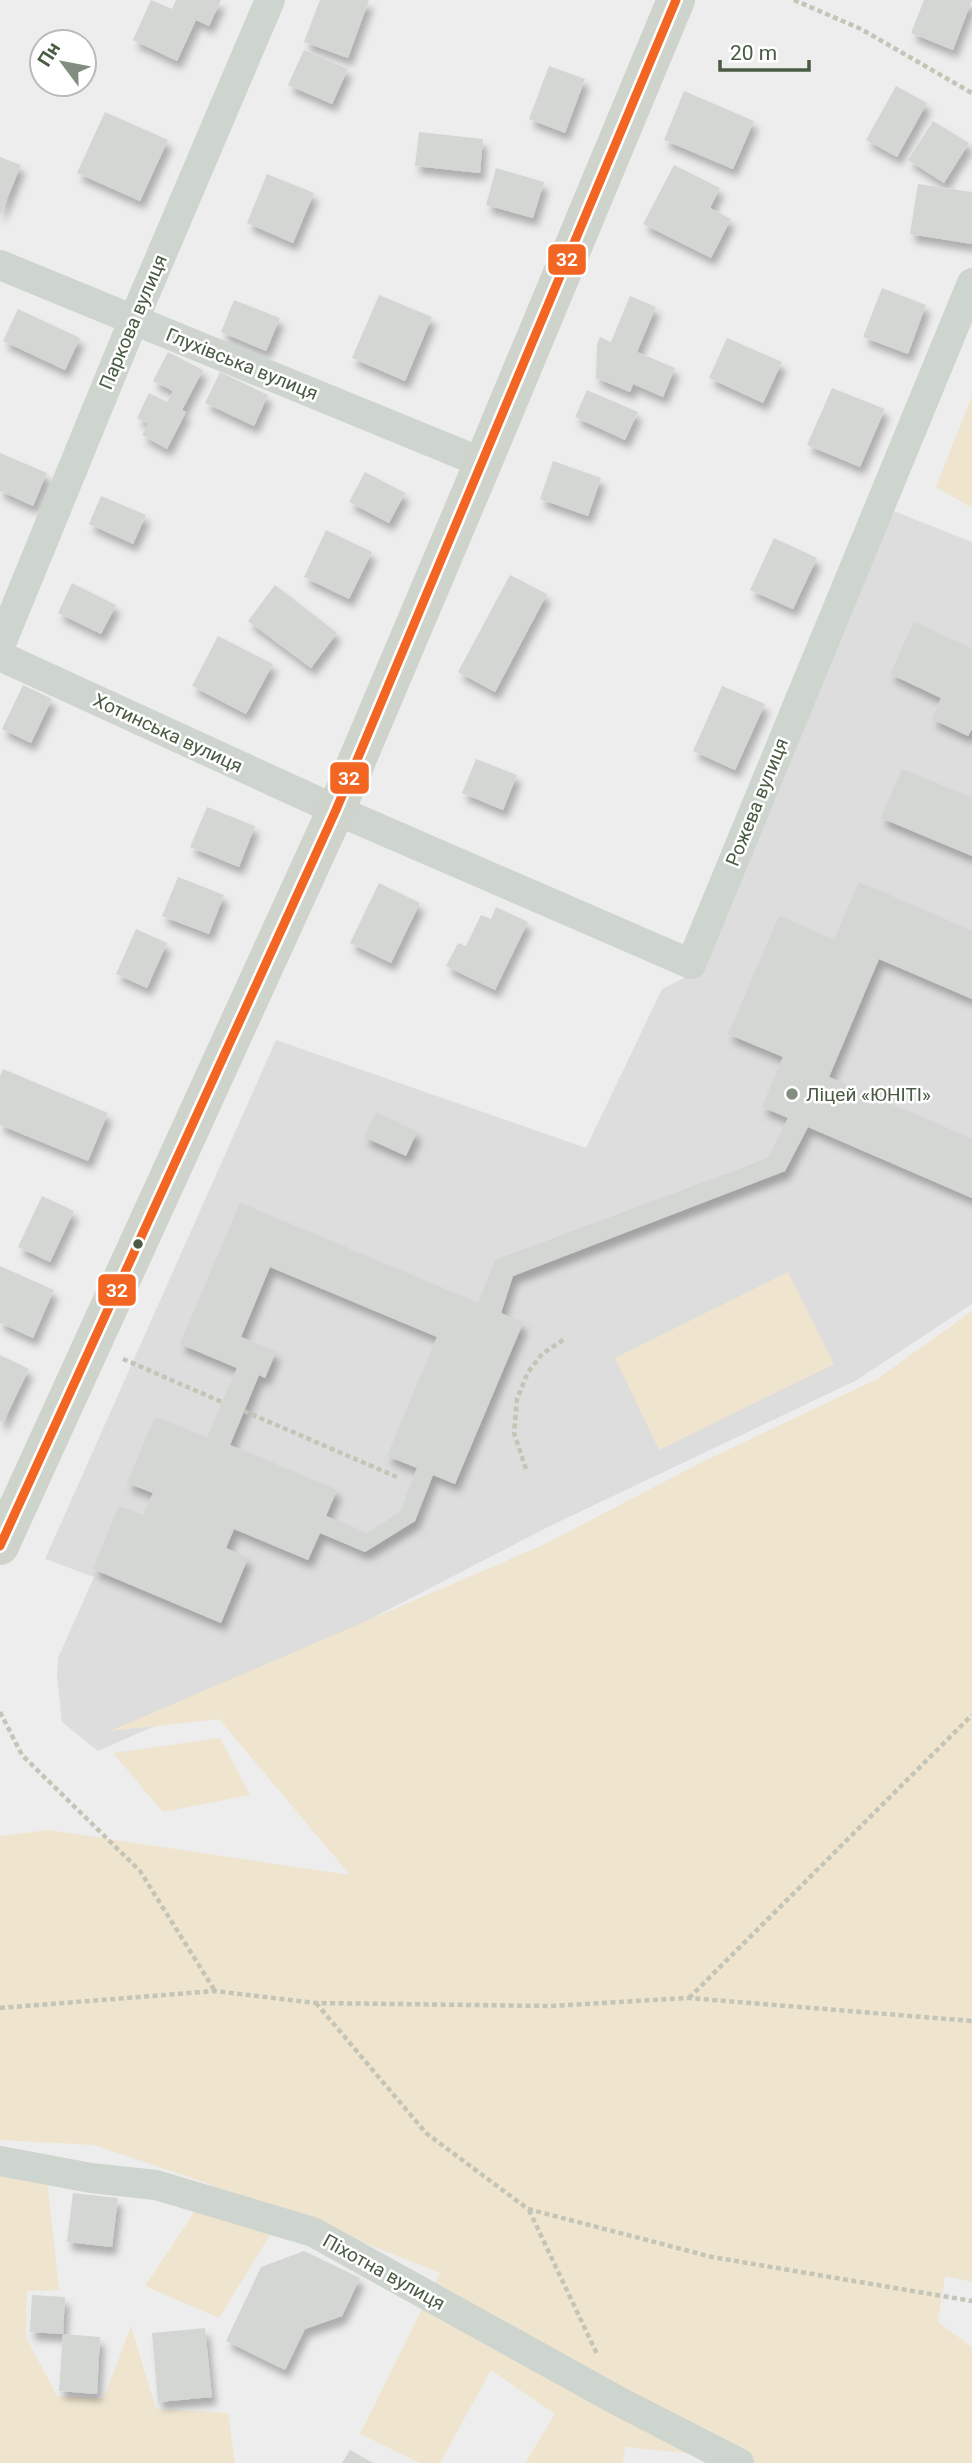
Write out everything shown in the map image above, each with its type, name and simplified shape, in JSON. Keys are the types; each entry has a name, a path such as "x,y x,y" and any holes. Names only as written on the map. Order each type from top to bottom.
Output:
{"main road":[{"path":"0,1546 335,810 676,0"}],"street":[{"name":"Паркова вулиця","path":"0,646 134,319 270,0"},
{"name":"Глухівська вулиця","path":"0,265 483,463"},
{"name":"Рожева вулиця","path":"335,810 691,964 972,284"},
{"name":"Хотинська вулиця","path":"0,656 335,810"},
{"name":"Піхотна вулиця","path":"0,2161 91,2178 156,2185 313,2232 620,2402 739,2463"}],"path":[{"path":"794,0 861,29 972,93"},
{"path":"526,1469 514,1433 517,1399 528,1372 542,1354 566,1338"},
{"path":"122,1359 222,1402"},
{"path":"244,1411 397,1476"},
{"path":"0,1712 22,1755 140,1871 215,1991"},
{"path":"689,1998 972,1715"},
{"path":"0,2008 215,1991 316,2003 551,2006 689,1998 972,2021"},
{"path":"316,2003 426,2133 528,2210 712,2256 972,2301"},
{"path":"528,2210 620,2402"}],"shaded area":[{"path":"972,396 972,508 936,487"},
{"name":"Ліцей «ЮНІТІ»","path":"891,510 972,542 972,1304 855,1381 548,1527 216,1699 98,1751 62,1722 57,1676 58,1658 94,1577 45,1559 276,1040 586,1148 662,989 692,974"},
{"path":"788,1272 834,1364 659,1450 615,1358"},
{"path":"972,1311 972,2282 945,2276 938,2322 972,2347 972,2463 705,2463 694,2454 625,2447 623,2463 525,2463 555,2414 491,2370 440,2463 420,2463 360,2434 440,2273 285,2211 219,2318 145,2286 212,2185 94,2145 0,2140 0,1836 49,1830 350,1875 219,1719 110,1731 543,1545 702,1462 877,1379"},
{"path":"220,1738 250,1795 163,1812 113,1753"},
{"path":"0,2167 47,2178 59,2290 27,2291 26,2337 57,2396 104,2398 131,2326 156,2409 228,2413 235,2463 0,2463"}],"building":[{"path":"151,0 172,9 176,0 221,0 209,26 196,20 177,61 133,40"},
{"path":"320,0 369,0 348,58 304,42"},
{"path":"924,0 972,0 953,50 911,33"},
{"path":"304,50 348,69 332,104 288,85"},
{"path":"549,66 585,79 565,133 529,119"},
{"path":"896,86 927,103 897,157 866,140"},
{"path":"684,91 754,121 733,169 664,140"},
{"path":"105,112 168,140 140,201 77,173"},
{"path":"933,121 969,143 944,183 908,160"},
{"path":"419,132 483,139 480,173 415,166"},
{"path":"0,157 21,165 0,216"},
{"path":"674,165 720,188 710,208 731,219 711,258 643,224"},
{"path":"496,168 544,182 533,218 486,205"},
{"path":"267,174 314,193 293,243 247,223"},
{"path":"918,184 972,192 972,244 910,234"},
{"path":"882,288 926,305 908,354 863,337"},
{"path":"379,295 432,317 405,381 352,358"},
{"path":"630,296 656,307 637,352 675,368 663,397 633,384 630,392 596,378 597,345 600,337 611,342"},
{"path":"234,300 280,318 266,351 221,332"},
{"path":"18,309 80,338 65,370 3,341"},
{"path":"727,338 782,362 763,403 709,378"},
{"path":"168,352 203,370 182,410 186,412 167,449 142,435 148,424 137,418 149,393 167,402 173,391 153,381"},
{"path":"220,372 268,395 254,426 205,403"},
{"path":"832,388 885,409 860,467 807,445"},
{"path":"587,390 638,412 625,440 575,417"},
{"path":"0,453 47,473 33,506 0,491"},
{"path":"553,461 601,478 588,516 540,499"},
{"path":"365,472 405,493 389,523 349,502"},
{"path":"101,496 146,515 133,544 89,524"},
{"path":"326,530 372,552 349,599 304,577"},
{"path":"774,538 817,558 793,609 750,590"},
{"path":"510,575 547,594 495,692 458,672"},
{"path":"72,583 116,605 101,634 58,613"},
{"path":"275,585 337,633 311,668 248,621"},
{"path":"914,622 972,649 972,729 968,736 932,719 941,698 890,674"},
{"path":"218,636 273,664 246,714 192,686"},
{"path":"23,685 52,699 31,743 2,729"},
{"path":"722,686 765,704 735,770 693,751"},
{"path":"476,759 517,775 503,810 462,793"},
{"path":"902,769 972,798 972,856 881,818"},
{"path":"207,807 255,826 239,867 190,847"},
{"path":"178,877 224,895 209,934 162,916"},
{"path":"859,882 972,931 972,999 879,959 829,1077 972,1139 972,1198 808,1127 785,1171 513,1276 501,1313 523,1323 455,1484 433,1475 415,1521 365,1552 320,1533 308,1560 234,1529 226,1548 248,1558 221,1623 93,1569 119,1506 143,1515 153,1493 127,1483 155,1417 207,1438 237,1368 180,1344 240,1203 478,1303 495,1260 768,1158 788,1118 762,1107 783,1057 728,1034 779,916 834,940","holes":["270,1267 437,1337 387,1456 417,1468 400,1512 367,1533 326,1516 337,1490 230,1445 259,1375 265,1378 276,1352 241,1337"]},
{"path":"379,883 420,903 391,963 350,943"},
{"path":"496,907 528,922 495,990 446,966 458,943 466,946 481,915 491,919"},
{"path":"136,929 167,943 147,988 116,974"},
{"path":"3,1069 108,1113 88,1161 0,1125 0,1076"},
{"path":"376,1112 417,1132 406,1156 364,1137"},
{"path":"42,1196 74,1211 50,1262 18,1247"},
{"path":"0,1266 54,1290 33,1338 0,1323"},
{"path":"0,1355 29,1369 3,1423 0,1421"},
{"path":"73,2193 118,2198 112,2247 67,2242"},
{"path":"304,2251 360,2278 342,2316 305,2329 285,2370 226,2341 261,2267"},
{"path":"32,2295 65,2297 63,2334 30,2332"},
{"path":"205,2328 212,2397 158,2402 152,2333"},
{"path":"63,2334 100,2337 97,2394 59,2391"},
{"path":"350,2450 373,2463 342,2463"}],"transit line":[{"name":"32","path":"0,1546 336,810 676,0"}],"place":[{"name":"Ліцей «ЮНІТІ»","path":"792,1094"}]}
